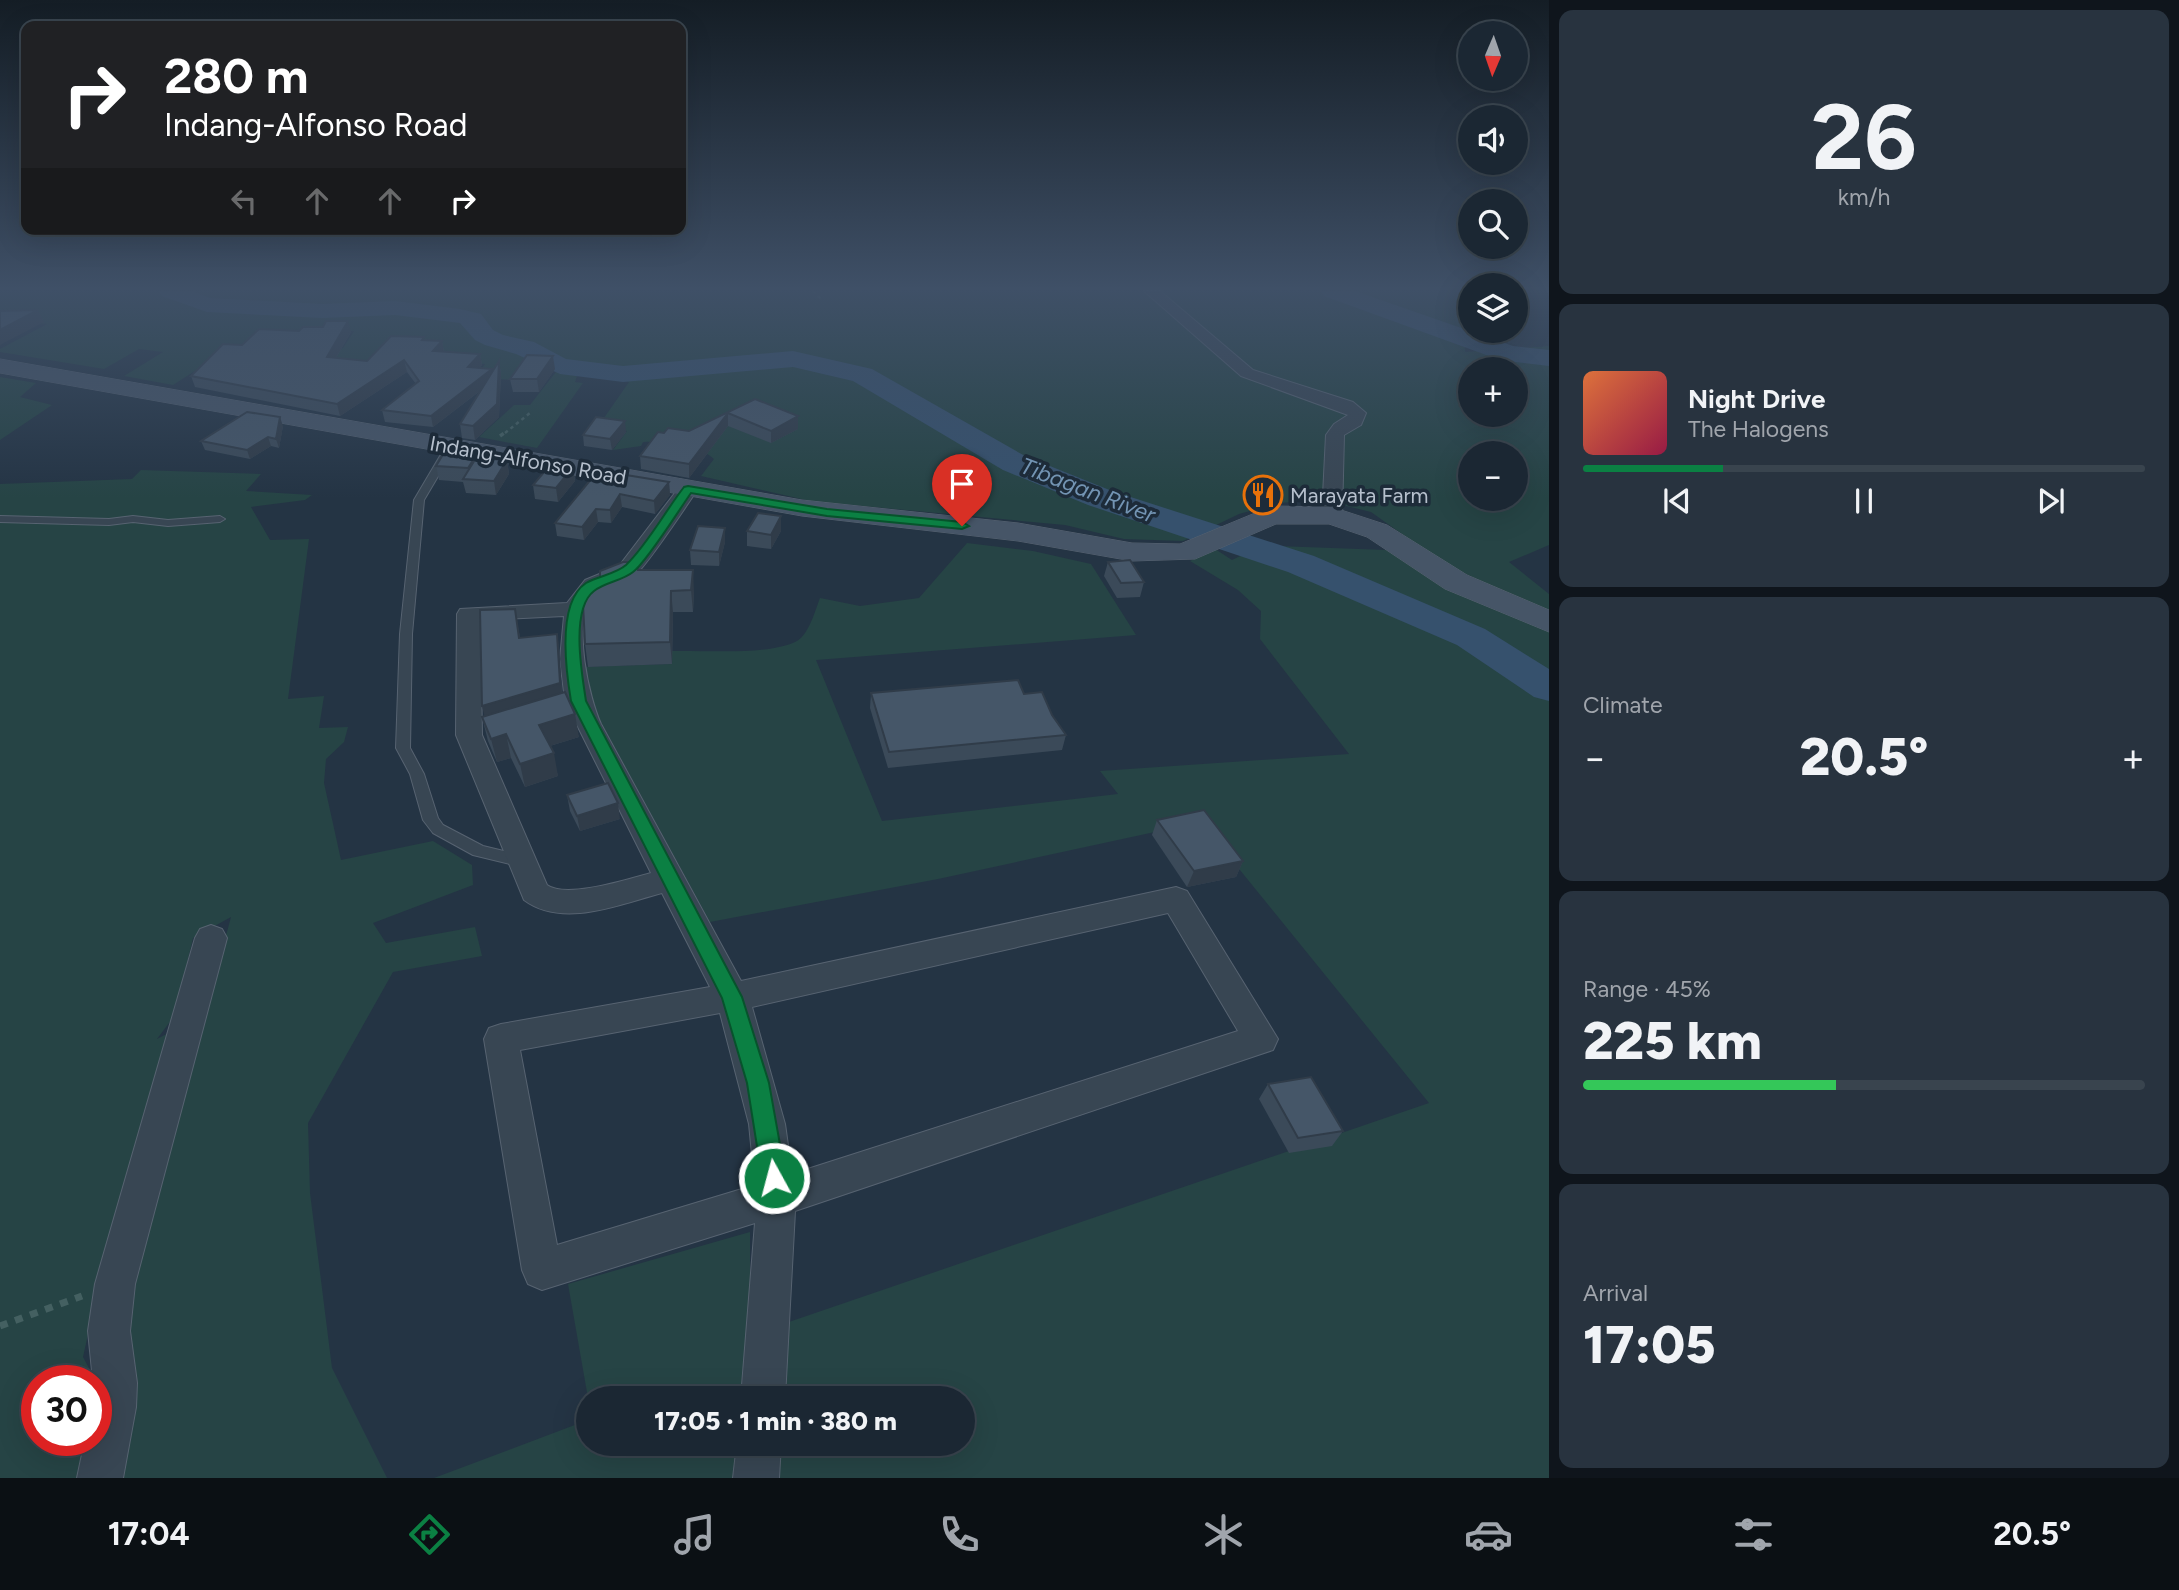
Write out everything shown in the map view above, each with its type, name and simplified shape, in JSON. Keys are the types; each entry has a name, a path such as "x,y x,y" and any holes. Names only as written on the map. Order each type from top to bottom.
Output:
{"main road":[{"name":"Indang-Alfonso Road","path":"0,366 815,510 1018,532 1140,553 1194,558 1263,526 1282,514 1332,516 1377,531 1466,587 1549,622"},
{"name":"Indang-Alfonso Road","path":"1263,526 1316,523 1360,526 1377,531"}],"street":[{"path":"1232,360 1247,373 1341,404 1357,413 1355,421 1340,428 1335,435 1332,516"},
{"path":"688,489 629,569 590,586 581,596 576,609 566,705 671,879 732,997 758,1083 771,1151 776,1198 774,1278 764,1386"},
{"path":"576,609 468,614 481,731 522,861 538,897 556,903 671,879"},
{"path":"1175,899 1261,1039 776,1198 542,1270 501,1039 732,997 1175,899"},
{"path":"100,1478 114,1407 109,1331 115,1284 211,938"},
{"path":"757,1478 758,1456"}],"lane":[{"path":"452,446 419,500 406,634 403,748 417,774 431,820 438,829 479,851 522,861"},
{"path":"0,519 109,522 133,519 168,523 220,519"}],"path":[{"path":"486,453 497,439 530,413"},
{"path":"0,1326 115,1284"}],"green space":[{"path":"49,360 120,360 104,369"},
{"path":"150,360 212,360 173,385 124,376"},
{"path":"301,360 400,360 369,371"},
{"path":"1458,360 1458,427 1528,427 1528,360 1549,360 1549,545 1509,562 1549,594 1549,616 1440,561 1371,512 1322,500 1279,503 1239,514 1183,541 1124,539 1065,525 810,501 701,476 714,459 690,446 643,442 641,446 613,450 627,431 597,428 629,382 590,370 578,373 575,382 583,383 537,448 479,437 514,405 530,405 559,368 525,366 514,380 475,378 485,364 439,361"},
{"path":"0,377 36,383 20,397 52,405 0,440"},
{"path":"141,470 261,474 246,491 312,495 305,500 251,507 270,540 309,539 288,699 324,696 319,728 348,727 344,742 326,759 324,783 341,860 433,841 472,865 473,885 373,923 386,943 475,927 482,956 393,972 308,1123 310,1193 332,1368 387,1478 114,1478 119,1330 174,1136 136,1140 109,1239 83,1357 87,1365 21,1365 21,1456 87,1456 81,1478 0,1478 0,484 132,479","holes":["231,917 205,1014 157,1039 175,1015 193,938"]},
{"path":"967,543 1033,551 1091,564 1136,635 816,660 882,821 1118,794 1100,771 1349,754 1260,639 1261,611 1238,590 1190,561 1215,549 1232,560 1255,549 1268,553 1277,546 1386,550 1496,608 1549,628 1549,1478 774,1478 775,1456 975,1456 975,1386 781,1386 786,1323 1429,1103 1201,822 938,879 710,922 590,701 580,667 671,664 672,651 736,651 785,646 797,641 805,633 820,598 860,606 919,598"},
{"path":"750,1232 750,1305 742,1386 586,1386 568,1284"},
{"path":"576,1425 576,1456 736,1456 734,1478 434,1478"}],"building":[{"path":"207,360 474,360 468,367 492,369 431,416 382,410 419,381 404,360 337,404 191,376"},
{"path":"523,360 550,360 537,379 510,379"},
{"path":"499,361 497,404 473,426 460,424"},
{"path":"755,399 798,416 771,431 728,413 689,464 640,456 658,432 664,433 668,428 689,431"},
{"path":"247,412 280,417 276,439 268,437 247,450 201,441"},
{"path":"596,417 625,421 610,439 583,435"},
{"path":"447,448 479,451 468,468 436,466"},
{"path":"476,458 507,460 494,481 463,479"},
{"path":"551,464 573,467 556,488 533,485"},
{"path":"626,475 669,482 654,501 620,494 610,510 596,509 582,527 555,523 592,478 621,482"},
{"path":"758,513 781,516 771,535 747,531"},
{"path":"698,526 725,528 719,552 690,550"},
{"path":"1130,560 1144,582 1121,583 1108,562"},
{"path":"623,562 638,562 638,570 693,570 691,590 671,591 670,642 585,644 583,604 590,581 600,580 600,571"},
{"path":"515,609 519,638 557,634 560,683 482,706 480,610"},
{"path":"1018,680 1024,694 1042,692 1052,715 1066,735 889,752 871,693"},
{"path":"565,692 575,714 539,725 554,753 520,764 506,734 491,739 482,717"},
{"path":"608,783 618,803 577,816 567,795"},
{"path":"1204,810 1243,861 1194,871 1157,820"},
{"path":"1311,1077 1343,1131 1298,1138 1268,1084"}],"waterway":[{"name":"Tibagan River","path":"548,360 560,366 623,374 782,360"},
{"name":"Tibagan River","path":"797,360 862,375 1014,463 1100,498 1301,564 1471,637 1549,688"}],"place":[{"name":"Marayata Farm","path":"1263,495"}],"route":[{"path":"774,1178 758,1083 732,997 578,701 573,674 572,642 579,598 590,586 625,573 688,489 854,516 962,526"}]}
